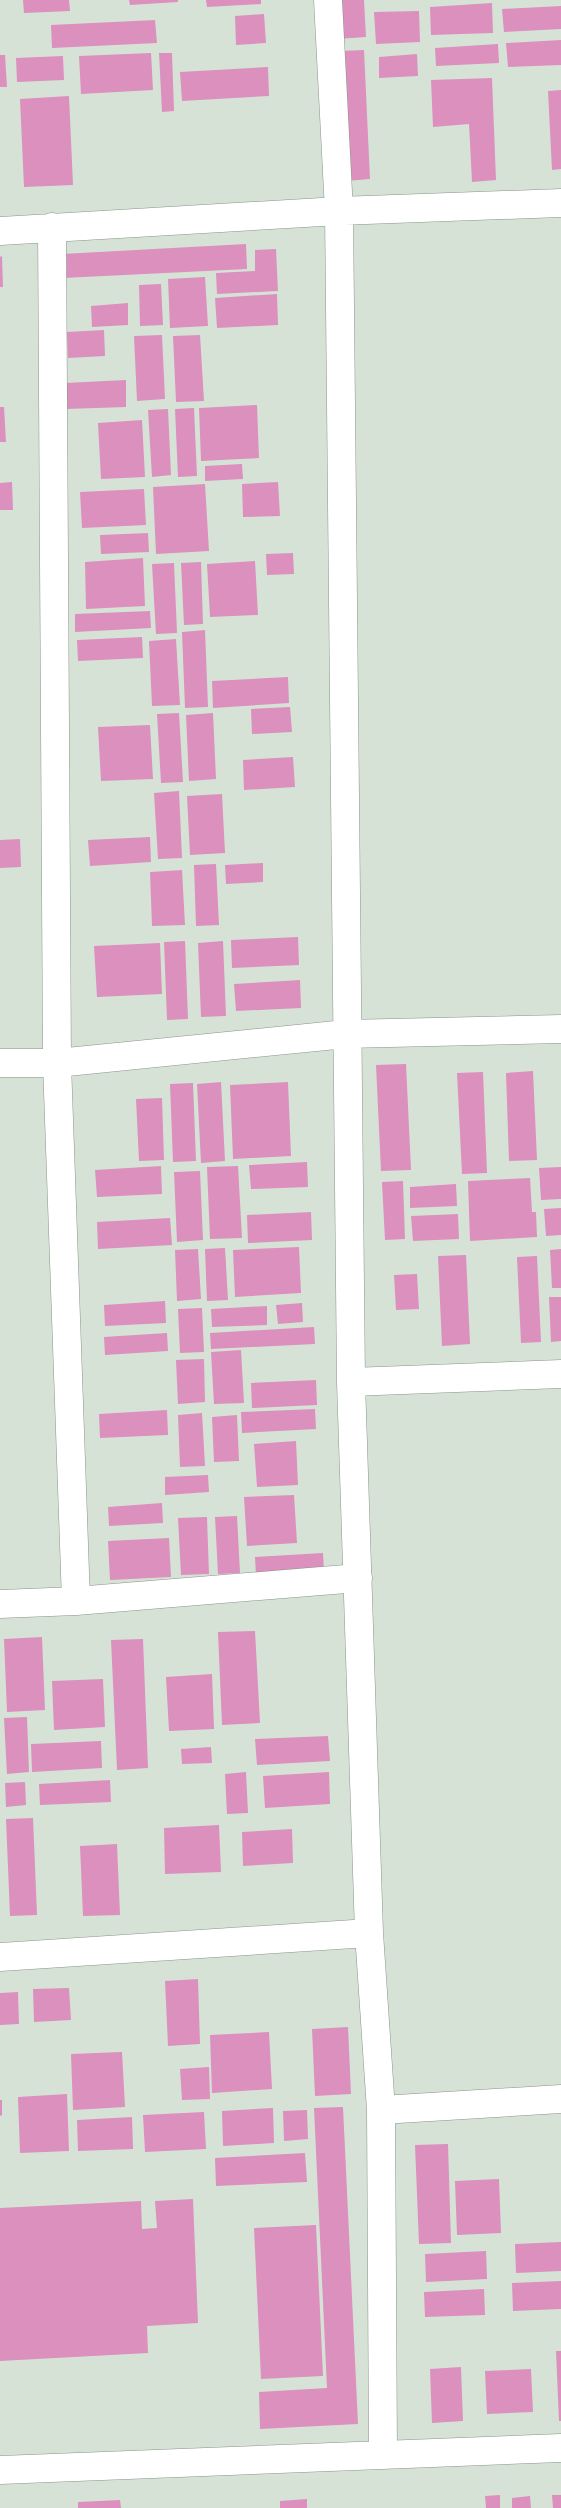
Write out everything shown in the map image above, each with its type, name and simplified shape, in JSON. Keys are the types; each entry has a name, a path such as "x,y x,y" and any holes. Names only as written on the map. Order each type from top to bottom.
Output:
{"street":[{"path":"328,0 339,211 351,1382 369,1933 381,2110 383,2454"},
{"path":"0,231 339,211 561,203"},
{"path":"52,227 57,1062 76,1601"},
{"path":"0,1063 57,1062 346,1034 561,1029"},
{"path":"351,1382 561,1374"},
{"path":"0,1604 76,1601 358,1578"},
{"path":"0,1957 369,1933"},
{"path":"381,2110 561,2099"},
{"path":"0,2470 561,2448"}],"building":[{"path":"23,0 69,0 70,11 24,13"},
{"path":"129,0 178,0 178,2 130,5"},
{"path":"206,0 261,0 261,4 207,7"},
{"path":"336,0 364,0 366,37 337,39"},
{"path":"492,3 493,33 431,35 430,7"},
{"path":"561,6 561,29 504,32 502,9"},
{"path":"419,11 420,42 376,44 374,12"},
{"path":"264,14 266,43 236,45 235,16"},
{"path":"155,20 157,43 52,48 51,25"},
{"path":"561,40 561,65 508,67 506,43"},
{"path":"498,44 499,63 436,66 435,48"},
{"path":"364,50 370,179 347,181 341,51"},
{"path":"151,53 153,90 81,94 79,56"},
{"path":"159,53 172,53 174,111 162,112"},
{"path":"417,54 418,76 379,78 379,57"},
{"path":"0,55 5,55 7,87 0,87"},
{"path":"63,56 64,80 17,82 16,58"},
{"path":"268,67 269,96 182,101 180,72"},
{"path":"492,78 496,180 472,182 469,124 433,127 431,80"},
{"path":"561,90 561,169 552,170 548,91"},
{"path":"69,96 73,185 24,187 20,99"},
{"path":"246,244 247,269 63,278 62,254"},
{"path":"276,249 278,291 217,294 216,273 255,271 255,250"},
{"path":"2,256 3,287 0,287 0,257"},
{"path":"205,277 208,326 170,328 168,279"},
{"path":"161,284 163,325 140,326 139,285"},
{"path":"277,294 278,325 217,328 215,298"},
{"path":"128,303 128,325 92,327 91,306"},
{"path":"104,330 105,356 68,358 67,332"},
{"path":"162,335 165,399 137,401 134,336"},
{"path":"200,335 204,401 176,402 173,336"},
{"path":"126,380 126,407 66,409 65,383"},
{"path":"257,405 259,458 201,461 199,408"},
{"path":"0,407 4,407 6,442 0,442"},
{"path":"194,408 197,476 178,477 175,409"},
{"path":"168,409 171,475 152,477 148,410"},
{"path":"142,420 145,477 101,479 98,423"},
{"path":"242,464 243,479 205,481 205,466"},
{"path":"12,482 13,510 0,510 0,483"},
{"path":"278,482 280,516 243,517 242,484"},
{"path":"205,484 209,551 156,554 153,487"},
{"path":"144,489 146,525 82,528 80,492"},
{"path":"148,533 149,552 101,554 100,535"},
{"path":"293,553 294,574 267,575 266,554"},
{"path":"143,558 145,606 86,609 85,562"},
{"path":"255,561 258,615 210,617 207,564"},
{"path":"201,562 203,624 184,625 181,563"},
{"path":"174,563 177,633 156,634 152,564"},
{"path":"150,611 151,628 75,632 75,614"},
{"path":"205,630 208,707 185,708 182,632"},
{"path":"142,637 143,658 78,661 77,640"},
{"path":"176,639 180,705 152,706 149,641"},
{"path":"288,677 289,703 213,708 212,681"},
{"path":"290,707 292,732 252,734 251,709"},
{"path":"179,713 183,782 161,783 157,714"},
{"path":"213,713 216,779 189,781 186,715"},
{"path":"150,725 153,779 101,781 98,727"},
{"path":"293,757 295,787 244,790 243,760"},
{"path":"179,791 182,858 158,859 154,793"},
{"path":"222,794 225,853 190,855 187,796"},
{"path":"150,837 151,862 90,866 88,840"},
{"path":"20,839 21,867 0,868 0,840"},
{"path":"263,863 263,882 226,884 225,865"},
{"path":"216,864 219,925 196,926 194,865"},
{"path":"182,870 185,925 152,926 150,872"},
{"path":"298,937 299,965 232,968 231,940"},
{"path":"185,941 188,1019 167,1020 164,942"},
{"path":"223,941 226,1016 201,1017 198,943"},
{"path":"160,943 162,994 97,997 94,946"},
{"path":"300,980 301,1008 236,1011 234,984"},
{"path":"406,1064 411,1170 381,1171 376,1065"},
{"path":"533,1071 537,1160 509,1161 506,1073"},
{"path":"483,1072 487,1173 462,1174 457,1073"},
{"path":"221,1082 225,1161 201,1163 197,1084"},
{"path":"288,1082 291,1156 233,1159 230,1085"},
{"path":"193,1083 196,1161 173,1162 170,1084"},
{"path":"162,1098 164,1160 139,1161 136,1099"},
{"path":"307,1162 308,1187 251,1189 249,1165"},
{"path":"161,1166 162,1194 97,1197 95,1170"},
{"path":"238,1166 242,1238 210,1239 207,1167"},
{"path":"561,1167 561,1199 541,1200 539,1168"},
{"path":"200,1171 203,1240 177,1242 174,1172"},
{"path":"530,1178 532,1212 536,1212 537,1237 470,1241 468,1181"},
{"path":"403,1181 405,1239 385,1240 382,1182"},
{"path":"456,1184 457,1206 410,1208 410,1187"},
{"path":"561,1208 561,1235 546,1236 544,1209"},
{"path":"311,1212 312,1240 248,1243 247,1215"},
{"path":"458,1214 459,1239 413,1241 411,1216"},
{"path":"170,1218 172,1245 98,1249 97,1222"},
{"path":"299,1247 301,1293 235,1297 233,1250"},
{"path":"225,1248 228,1300 207,1301 205,1249"},
{"path":"198,1249 201,1299 177,1301 175,1250"},
{"path":"561,1249 561,1288 552,1288 550,1250"},
{"path":"466,1255 470,1344 442,1346 438,1256"},
{"path":"537,1256 541,1342 521,1343 517,1257"},
{"path":"417,1274 419,1309 396,1310 394,1275"},
{"path":"549,1297 561,1297 561,1341 551,1342"},
{"path":"165,1301 166,1323 105,1326 104,1305"},
{"path":"302,1303 303,1322 278,1324 276,1305"},
{"path":"267,1306 267,1325 212,1327 211,1309"},
{"path":"202,1308 204,1352 180,1353 178,1309"},
{"path":"314,1327 315,1344 211,1349 210,1333"},
{"path":"167,1333 168,1351 105,1355 104,1337"},
{"path":"241,1350 244,1403 214,1404 211,1352"},
{"path":"204,1359 205,1402 178,1404 176,1360"},
{"path":"316,1380 317,1405 252,1408 251,1383"},
{"path":"315,1409 316,1429 242,1433 241,1412"},
{"path":"167,1410 168,1435 100,1438 99,1414"},
{"path":"202,1413 205,1466 180,1467 178,1415"},
{"path":"237,1415 239,1461 214,1462 212,1417"},
{"path":"296,1441 298,1485 257,1487 254,1444"},
{"path":"208,1475 209,1492 165,1495 165,1477"},
{"path":"294,1495 297,1543 247,1546 244,1497"},
{"path":"162,1503 163,1523 109,1526 108,1507"},
{"path":"237,1516 240,1573 218,1574 215,1517"},
{"path":"207,1517 209,1574 181,1575 178,1518"},
{"path":"169,1538 171,1577 110,1580 108,1541"},
{"path":"323,1553 324,1572 256,1576 255,1557"},
{"path":"255,1631 260,1723 222,1725 218,1632"},
{"path":"42,1637 45,1710 7,1712 4,1639"},
{"path":"143,1639 148,1768 117,1770 111,1640"},
{"path":"212,1674 214,1729 169,1731 166,1677"},
{"path":"103,1679 105,1727 54,1730 52,1681"},
{"path":"27,1717 29,1772 7,1774 4,1718"},
{"path":"328,1736 330,1761 257,1765 255,1739"},
{"path":"101,1741 102,1768 32,1772 31,1744"},
{"path":"211,1747 212,1763 182,1764 181,1749"},
{"path":"246,1772 248,1813 227,1814 225,1774"},
{"path":"329,1772 330,1804 265,1808 263,1776"},
{"path":"110,1780 111,1802 40,1805 39,1784"},
{"path":"25,1782 26,1805 6,1807 5,1783"},
{"path":"33,1818 37,1915 10,1916 6,1819"},
{"path":"219,1825 221,1872 165,1874 164,1828"},
{"path":"292,1829 293,1863 243,1866 242,1832"},
{"path":"117,1844 120,1915 83,1916 80,1846"},
{"path":"198,1979 200,2044 168,2046 165,1981"},
{"path":"69,1988 71,2020 34,2022 33,1989"},
{"path":"18,1992 19,2024 0,2025 0,1993"},
{"path":"348,2027 351,2094 315,2096 312,2029"},
{"path":"269,2032 272,2089 212,2093 210,2035"},
{"path":"122,2052 125,2107 73,2110 71,2054"},
{"path":"209,2067 210,2099 182,2100 180,2069"},
{"path":"67,2094 69,2151 20,2153 18,2097"},
{"path":"0,2100 2,2100 2,2115 0,2116"},
{"path":"343,2107 358,2424 260,2429 259,2392 327,2388 314,2108"},
{"path":"273,2108 274,2143 223,2146 222,2111"},
{"path":"307,2110 308,2139 284,2141 283,2111"},
{"path":"204,2112 206,2149 145,2152 143,2115"},
{"path":"132,2117 133,2149 78,2151 77,2120"},
{"path":"448,2144 451,2243 419,2244 415,2145"},
{"path":"305,2153 307,2182 216,2186 215,2158"},
{"path":"499,2179 501,2233 457,2235 455,2181"},
{"path":"193,2199 198,2323 147,2326 148,2353 0,2361 0,2208 141,2201 142,2229 157,2228 155,2201"},
{"path":"316,2225 323,2376 261,2379 254,2228"},
{"path":"561,2242 561,2271 516,2273 515,2244"},
{"path":"486,2251 487,2279 426,2282 425,2254"},
{"path":"561,2281 561,2309 513,2311 512,2283"},
{"path":"484,2289 485,2315 425,2317 424,2292"},
{"path":"556,2351 561,2351 561,2421 559,2421"},
{"path":"461,2367 463,2421 432,2423 430,2369"},
{"path":"531,2369 533,2412 487,2414 485,2371"},
{"path":"500,2495 500,2508 486,2508 485,2496"},
{"path":"552,2495 561,2495 561,2508 553,2508"},
{"path":"530,2496 531,2508 512,2508 512,2498"},
{"path":"307,2499 307,2508 280,2508 280,2501"},
{"path":"120,2500 121,2508 78,2508 78,2502"}]}
